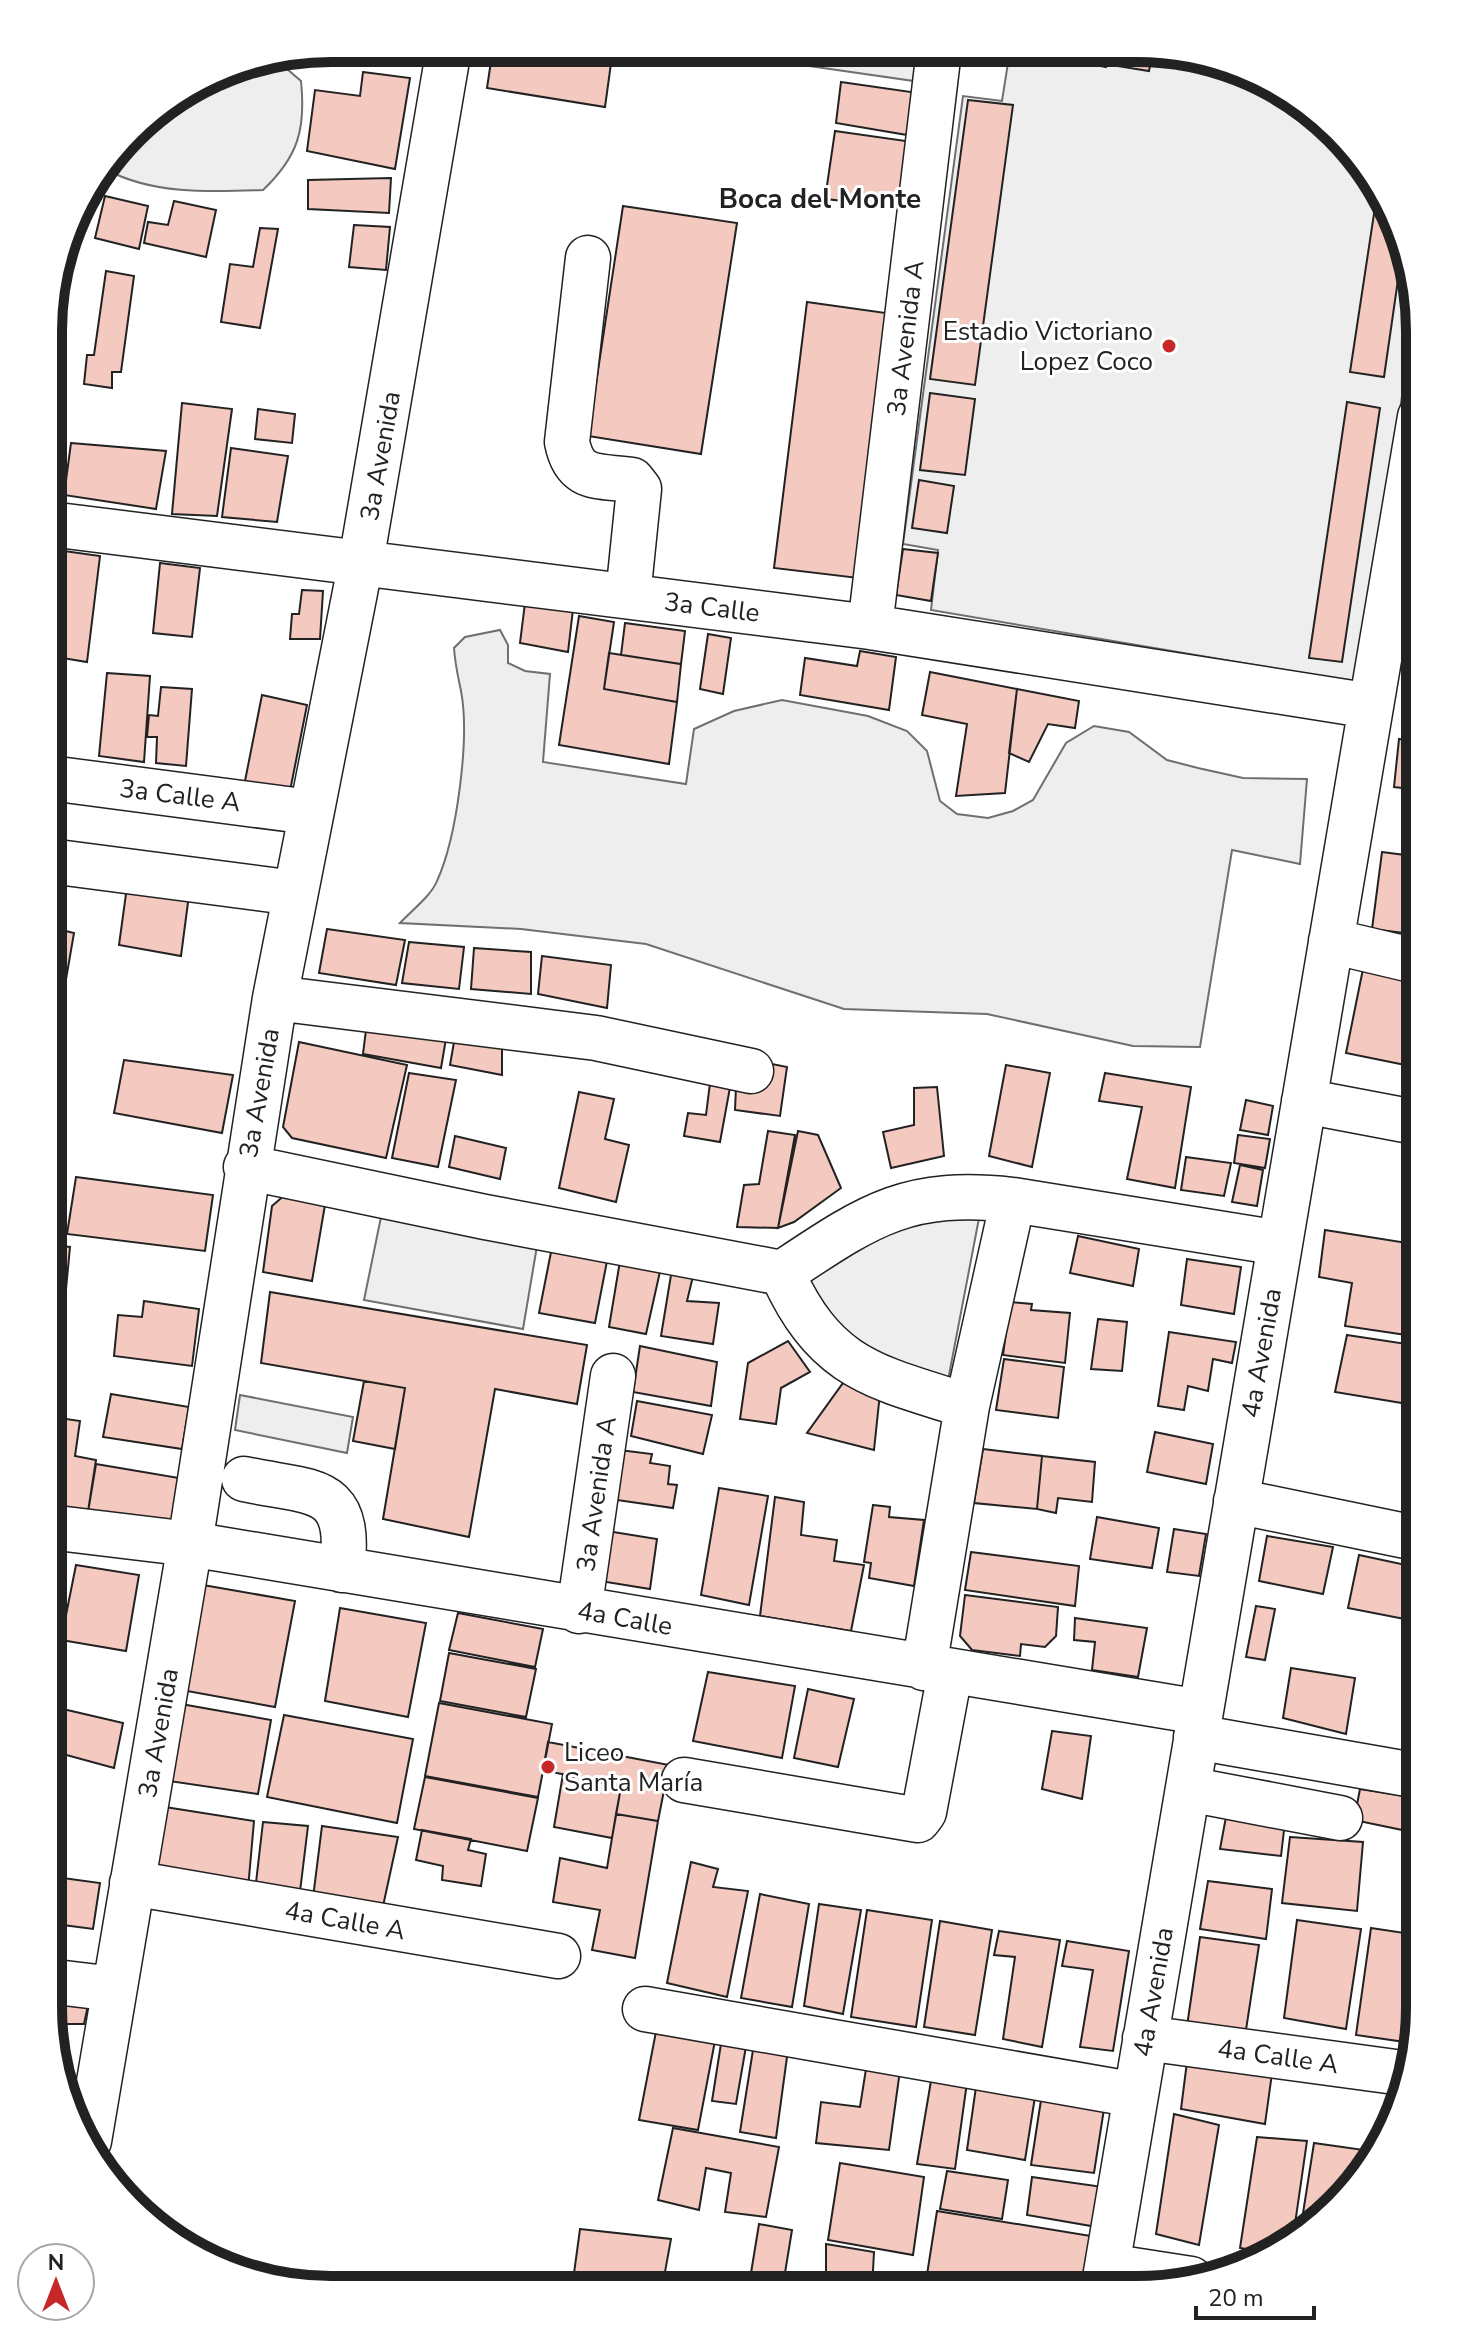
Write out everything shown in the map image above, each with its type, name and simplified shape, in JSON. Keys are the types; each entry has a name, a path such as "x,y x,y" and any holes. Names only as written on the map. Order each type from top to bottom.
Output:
{"street":[{"name":"3a Avenida","path":"88,2121 114,1989 190,1544 246,1167 275,998 361,562 447,62"},
{"name":"3a Avenida A","path":"870,627 938,62"},
{"path":"588,258 567,442 573,466 582,473 632,480 639,489 628,596"},
{"name":"4a Avenida","path":"1105,2276 1406,500"},
{"name":"3a Calle","path":"62,525 870,627 1371,706"},
{"name":"3a Calle A","path":"62,780 310,812"},
{"path":"62,863 295,893"},
{"path":"1331,941 1406,959"},
{"path":"275,998 596,1038 751,1071"},
{"path":"1304,1101 1406,1120"},
{"path":"246,1167 485,1217 782,1273 842,1234 905,1204 935,1197 973,1196 1013,1200 1280,1243"},
{"path":"684,1780 918,1820 924,1812 967,1406 1013,1200"},
{"path":"782,1273 805,1318 856,1367 967,1406"},
{"name":"3a Avenida A","path":"579,1611 613,1376"},
{"path":"244,1479 319,1495 336,1506 344,1523 342,1570"},
{"path":"1236,1501 1405,1536"},
{"name":"4a Calle","path":"62,1529 190,1544 937,1671 1198,1725 1405,1773"},
{"path":"1188,1789 1340,1818"},
{"name":"4a Calle A","path":"132,1883 558,1956"},
{"path":"62,1983 114,1989"},
{"path":"645,2009 1136,2095"},
{"name":"4a Calle A","path":"1145,2038 1398,2072"}],"shaded area":[{"path":"781,62 924,62 921,82"},
{"name":"Estadio Victoriano Lopez Coco","path":"1008,62 1137,62 1172,64 1207,71 1240,82 1272,98 1301,118 1350,167 1370,196 1386,228 1401,278 1406,368 1361,683 931,610 938,550 903,544 963,96 1002,101"},
{"path":"278,68 287,69 301,81 302,114 297,141 284,166 263,190 182,190 143,184 114,173 129,154 167,118 196,98 244,76"},
{"path":"500,630 508,645 508,663 525,671 550,674 543,762 686,784 694,729 734,711 782,700 868,716 907,731 927,751 940,801 957,814 988,818 1013,811 1033,800 1066,743 1094,726 1129,732 1167,760 1198,768 1243,778 1307,779 1300,864 1232,850 1200,1047 1133,1046 987,1014 844,1009 646,944 521,929 400,923 434,887 456,814 464,734 454,648 465,637"},
{"path":"980,1213 945,1396 869,1376 773,1272 883,1223"},
{"path":"381,1217 537,1246 523,1329 364,1300"},
{"path":"240,1395 353,1417 347,1453 235,1430"}],"building":[{"path":"491,62 611,62 605,107 487,88"},
{"path":"1080,62 1107,62 1106,67"},
{"path":"1111,62 1151,63 1149,71 1111,65"},
{"path":"363,72 410,78 395,169 307,151 315,90 360,96"},
{"path":"841,82 918,93 913,136 836,123"},
{"path":"968,100 1013,105 975,385 930,379"},
{"path":"835,131 913,142 903,207 825,199"},
{"path":"391,178 389,213 308,209 308,180"},
{"path":"105,196 148,206 139,249 95,238"},
{"path":"174,201 216,210 206,257 144,243 148,222 168,225"},
{"path":"623,206 737,223 701,454 588,436"},
{"path":"1375,206 1386,228 1399,271 1384,377 1350,372"},
{"path":"354,225 390,227 386,270 349,267"},
{"path":"260,228 278,229 260,328 221,322 230,264 253,267"},
{"path":"106,271 134,276 121,372 112,372 112,388 84,384 87,355 94,355"},
{"path":"807,302 893,314 858,578 774,568"},
{"path":"930,393 975,399 965,475 920,470"},
{"path":"1347,402 1380,408 1342,662 1309,658"},
{"path":"182,403 232,409 217,516 172,514"},
{"path":"258,409 295,414 292,443 255,439"},
{"path":"71,443 166,451 156,509 64,495"},
{"path":"231,448 288,456 277,522 222,517"},
{"path":"919,480 954,486 947,533 912,528"},
{"path":"903,549 938,553 931,601 896,595"},
{"path":"62,551 100,556 87,662 62,658"},
{"path":"160,563 200,568 192,637 153,633"},
{"path":"302,590 323,591 320,639 290,639 292,614 299,614"},
{"path":"525,603 573,609 568,652 520,643"},
{"path":"579,616 614,622 604,689 677,702 669,764 559,745"},
{"path":"625,623 685,631 681,664 621,655"},
{"path":"708,634 731,638 723,694 700,689"},
{"path":"860,651 896,657 889,710 800,695 805,658 857,666"},
{"path":"609,653 681,664 677,702 604,689"},
{"path":"930,672 1017,689 1005,793 956,796 967,724 922,715"},
{"path":"107,673 150,676 144,762 99,756"},
{"path":"161,687 192,689 186,766 156,763 157,737 147,737 149,715 158,716"},
{"path":"1017,689 1079,701 1075,728 1048,724 1029,762 1009,753"},
{"path":"262,695 307,705 290,791 245,781"},
{"path":"1399,739 1406,740 1406,788 1394,787"},
{"path":"1382,852 1406,855 1406,933 1372,929"},
{"path":"128,879 190,887 181,956 119,945"},
{"path":"327,929 405,940 396,985 319,973"},
{"path":"62,930 74,933 62,1002"},
{"path":"409,942 464,947 459,989 402,983"},
{"path":"474,948 531,952 531,994 471,989"},
{"path":"542,956 611,965 607,1008 538,994"},
{"path":"1364,964 1406,972 1406,1065 1346,1053"},
{"path":"458,1019 502,1048 502,1075 450,1065"},
{"path":"449,1021 441,1068 363,1054 367,1022"},
{"path":"299,1042 407,1065 386,1158 292,1138 283,1127"},
{"path":"124,1060 233,1075 222,1133 114,1113"},
{"path":"762,1062 787,1067 780,1116 735,1110 736,1087"},
{"path":"1006,1065 1050,1073 1032,1167 989,1156"},
{"path":"712,1067 733,1071 720,1142 684,1136 688,1113 706,1115"},
{"path":"409,1073 456,1080 438,1167 392,1158"},
{"path":"1105,1073 1191,1087 1175,1188 1127,1179 1142,1107 1099,1101"},
{"path":"937,1087 944,1156 891,1168 883,1132 914,1125 914,1088"},
{"path":"579,1092 614,1099 605,1139 629,1145 616,1202 559,1188"},
{"path":"1246,1100 1273,1106 1268,1135 1240,1130"},
{"path":"768,1131 795,1135 778,1228 737,1227 744,1185 759,1184"},
{"path":"798,1131 818,1135 841,1188 794,1222 778,1228"},
{"path":"1238,1135 1270,1139 1265,1168 1234,1163"},
{"path":"455,1136 506,1148 500,1179 449,1167"},
{"path":"1186,1157 1231,1163 1224,1196 1181,1190"},
{"path":"1240,1165 1263,1170 1257,1206 1232,1202"},
{"path":"76,1177 213,1195 205,1251 67,1234"},
{"path":"287,1193 326,1199 312,1281 263,1272 272,1206"},
{"path":"1325,1230 1405,1243 1405,1335 1345,1326 1352,1283 1319,1277"},
{"path":"1078,1236 1139,1249 1133,1286 1070,1273"},
{"path":"62,1246 70,1247 62,1331"},
{"path":"552,1247 608,1256 595,1323 539,1313"},
{"path":"1187,1259 1241,1267 1234,1314 1181,1305"},
{"path":"620,1261 661,1267 646,1334 609,1327"},
{"path":"672,1269 694,1272 687,1301 719,1303 713,1344 661,1336"},
{"path":"270,1292 587,1345 577,1404 495,1389 469,1537 383,1519 405,1388 261,1363"},
{"path":"144,1301 199,1309 192,1366 114,1356 118,1315 142,1317"},
{"path":"1010,1302 1032,1304 1031,1310 1070,1313 1065,1363 1003,1355"},
{"path":"1098,1319 1127,1322 1122,1371 1091,1369"},
{"path":"1169,1332 1236,1342 1232,1363 1213,1359 1208,1391 1188,1386 1184,1410 1158,1406"},
{"path":"1347,1335 1405,1344 1405,1404 1335,1392"},
{"path":"788,1341 810,1372 781,1388 776,1424 740,1419 748,1363"},
{"path":"640,1346 717,1362 711,1406 633,1392"},
{"path":"1004,1359 1064,1367 1058,1418 996,1410"},
{"path":"364,1381 405,1388 395,1449 353,1441"},
{"path":"843,1383 880,1393 874,1450 807,1433"},
{"path":"111,1394 189,1407 182,1449 103,1437"},
{"path":"637,1401 712,1415 703,1454 631,1436"},
{"path":"62,1418 80,1421 75,1456 96,1460 87,1518 62,1514"},
{"path":"1155,1432 1213,1444 1206,1484 1147,1472"},
{"path":"983,1449 1042,1456 1037,1509 974,1503"},
{"path":"619,1450 652,1454 650,1463 670,1466 668,1484 677,1485 673,1508 610,1499"},
{"path":"1042,1456 1095,1462 1092,1502 1058,1498 1056,1513 1037,1509"},
{"path":"96,1464 179,1478 170,1534 87,1518"},
{"path":"719,1488 768,1496 749,1605 701,1595"},
{"path":"775,1497 804,1502 801,1535 837,1540 834,1561 864,1565 851,1631 760,1616"},
{"path":"873,1505 890,1507 889,1517 924,1520 914,1586 869,1578 871,1563 864,1562"},
{"path":"1097,1517 1159,1528 1152,1568 1090,1559"},
{"path":"1174,1529 1206,1534 1199,1576 1167,1572"},
{"path":"607,1531 657,1539 650,1589 600,1581"},
{"path":"1267,1536 1333,1547 1323,1594 1259,1581"},
{"path":"971,1552 1079,1566 1075,1606 965,1590"},
{"path":"1359,1555 1405,1565 1405,1619 1348,1608"},
{"path":"76,1565 139,1575 126,1651 62,1640"},
{"path":"203,1585 295,1601 275,1707 187,1691"},
{"path":"965,1595 1058,1607 1056,1636 1045,1647 1021,1644 1020,1656 972,1650 960,1636"},
{"path":"1256,1606 1275,1609 1265,1660 1246,1657"},
{"path":"340,1608 426,1623 408,1717 325,1701"},
{"path":"458,1613 543,1629 535,1667 449,1650"},
{"path":"1075,1618 1147,1628 1138,1677 1092,1670 1095,1642 1074,1640"},
{"path":"449,1653 536,1669 526,1717 440,1701"},
{"path":"1291,1668 1355,1678 1346,1734 1283,1718"},
{"path":"708,1672 795,1686 782,1758 693,1741"},
{"path":"808,1689 854,1699 838,1767 794,1758"},
{"path":"439,1703 552,1724 538,1797 425,1776"},
{"path":"181,1704 271,1720 258,1794 169,1781"},
{"path":"62,1709 123,1723 114,1768 62,1754"},
{"path":"284,1715 413,1739 397,1823 267,1797"},
{"path":"1052,1731 1091,1736 1082,1799 1042,1789"},
{"path":"548,1742 669,1765 658,1821 616,1814 621,1787 543,1770"},
{"path":"563,1774 621,1787 612,1838 554,1827"},
{"path":"425,1777 538,1798 527,1851 414,1829"},
{"path":"1360,1789 1405,1796 1405,1831 1354,1820"},
{"path":"1228,1806 1286,1813 1281,1856 1220,1849"},
{"path":"165,1807 254,1821 247,1900 153,1885"},
{"path":"616,1814 658,1821 635,1958 592,1950 600,1910 553,1902 560,1858 607,1868"},
{"path":"263,1822 308,1826 298,1908 254,1900"},
{"path":"322,1826 398,1837 380,1920 312,1906"},
{"path":"422,1830 471,1839 468,1850 486,1854 481,1886 442,1880 443,1866 416,1860"},
{"path":"1290,1837 1363,1842 1357,1911 1282,1903"},
{"path":"691,1862 718,1869 713,1887 748,1891 727,1997 667,1983"},
{"path":"62,1878 100,1883 93,1929 62,1925"},
{"path":"1208,1881 1272,1889 1266,1939 1200,1929"},
{"path":"760,1894 809,1904 792,2007 741,1998"},
{"path":"819,1904 861,1910 843,2014 804,2006"},
{"path":"867,1910 932,1920 916,2027 851,2017"},
{"path":"1297,1920 1361,1929 1346,2029 1284,2018"},
{"path":"940,1921 992,1930 975,2035 924,2027"},
{"path":"1371,1928 1405,1933 1403,2042 1356,2035"},
{"path":"999,1931 1060,1940 1042,2047 1003,2039 1015,1957 994,1955"},
{"path":"1200,1937 1259,1945 1244,2043 1186,2033"},
{"path":"1067,1941 1129,1951 1113,2051 1080,2047 1093,1970 1062,1966"},
{"path":"66,1993 90,1996 84,2024 63,2024"},
{"path":"659,2016 718,2025 698,2130 639,2120"},
{"path":"723,2031 748,2035 736,2104 712,2101"},
{"path":"756,2031 790,2035 776,2138 740,2132"},
{"path":"869,2050 902,2056 889,2150 816,2143 821,2102 860,2107"},
{"path":"1188,2054 1273,2066 1265,2124 1181,2109"},
{"path":"934,2063 969,2068 955,2169 917,2164"},
{"path":"978,2073 1037,2084 1025,2160 967,2150"},
{"path":"1043,2087 1106,2096 1094,2173 1031,2165"},
{"path":"1174,2114 1219,2125 1199,2245 1156,2234"},
{"path":"673,2128 779,2147 766,2217 725,2212 731,2173 706,2168 699,2210 658,2200"},
{"path":"1257,2137 1307,2141 1295,2224 1252,2250 1240,2248"},
{"path":"1314,2143 1364,2150 1327,2197 1302,2219"},
{"path":"840,2163 924,2177 913,2255 828,2240"},
{"path":"947,2171 1008,2180 1002,2219 940,2209"},
{"path":"1032,2177 1103,2187 1097,2227 1027,2215"},
{"path":"937,2211 1097,2237 1090,2276 927,2276"},
{"path":"759,2224 792,2230 784,2276 751,2273"},
{"path":"580,2229 671,2239 664,2276 574,2276"},
{"path":"826,2244 874,2252 873,2276 826,2276"}],"place":[{"name":"Estadio Victoriano Lopez Coco","path":"1169,346"},
{"name":"Liceo Santa María","path":"548,1767"}],"district":[{"name":"Boca del Monte","path":"820,198"}]}
